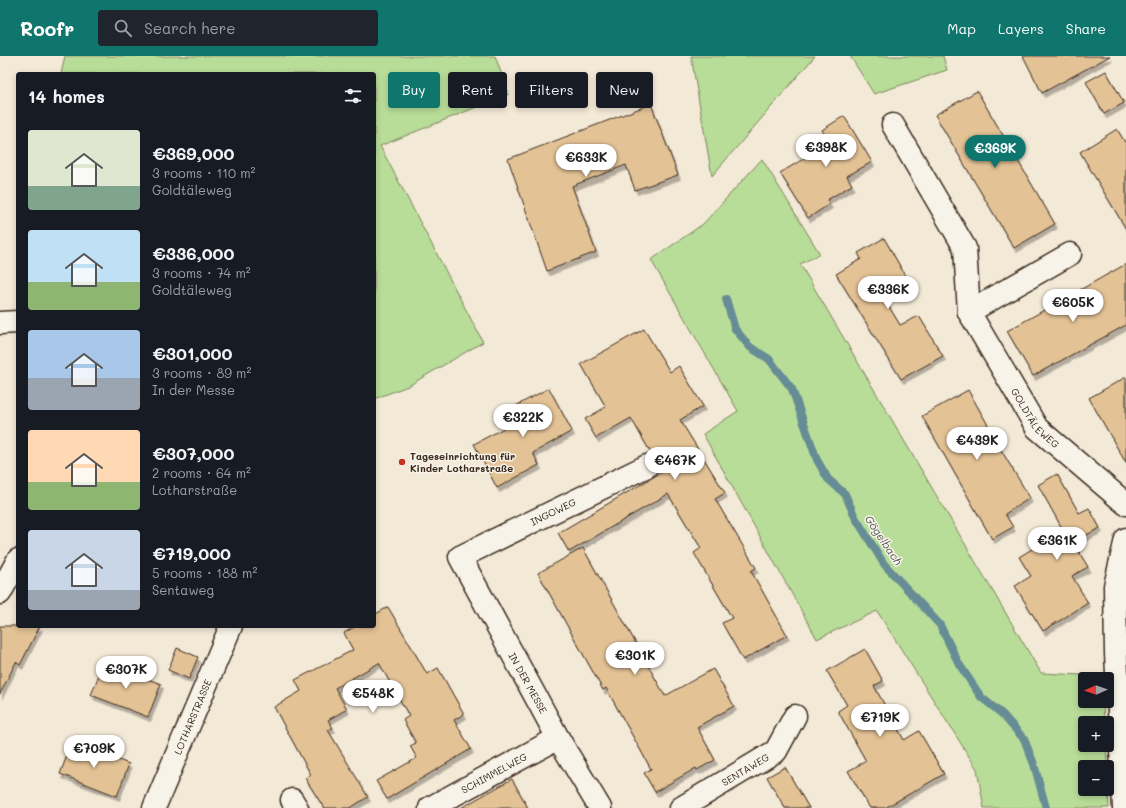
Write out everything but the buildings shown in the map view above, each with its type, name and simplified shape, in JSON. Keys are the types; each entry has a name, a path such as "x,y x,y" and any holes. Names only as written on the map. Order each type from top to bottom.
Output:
{"street":[{"name":"GOLDTÄLEWEG","path":"893,125 965,248 969,312 1037,428 1126,504"},
{"path":"969,312 1070,254"},
{"path":"0,323 16,322"},
{"name":"INGOWEG","path":"460,557 647,466"},
{"path":"1124,808 1116,653 1115,586 1126,539"},
{"name":"IN DER MESSE","path":"460,557 558,738 600,808"},
{"path":"0,593 16,564"},
{"name":"LOTHARSTRASSE","path":"154,808 230,628"},
{"name":"SENTAWEG","path":"681,808 776,751 795,716"},
{"name":"SCHIMMELWEG","path":"430,808 558,738"}],"green space":[{"path":"65,56 495,56 501,72 448,72 448,108 474,108 380,146 483,342 408,386 376,398 376,72 61,72"},
{"path":"691,56 815,56 712,176"},
{"path":"850,56 943,56 947,70 874,94"},
{"path":"762,159 820,254 800,264 1041,673 1078,675 1078,708 1103,708 1104,716 1078,716 1078,752 1106,752 1107,760 1078,760 1078,796 1108,796 1109,808 984,808 977,769 877,611 817,639 703,434 738,411 651,260 703,224"}],"waterway":[{"name":"Gögelbach","path":"726,299 735,329 750,347 769,359 792,389 817,460 828,479 845,494 855,517 884,564 940,625 959,664 981,697 1002,714 1024,739 1034,764 1046,808"}],"place":[{"name":"Tageseinrichtung für Kinder Lotharstraße","path":"402,462"}]}
